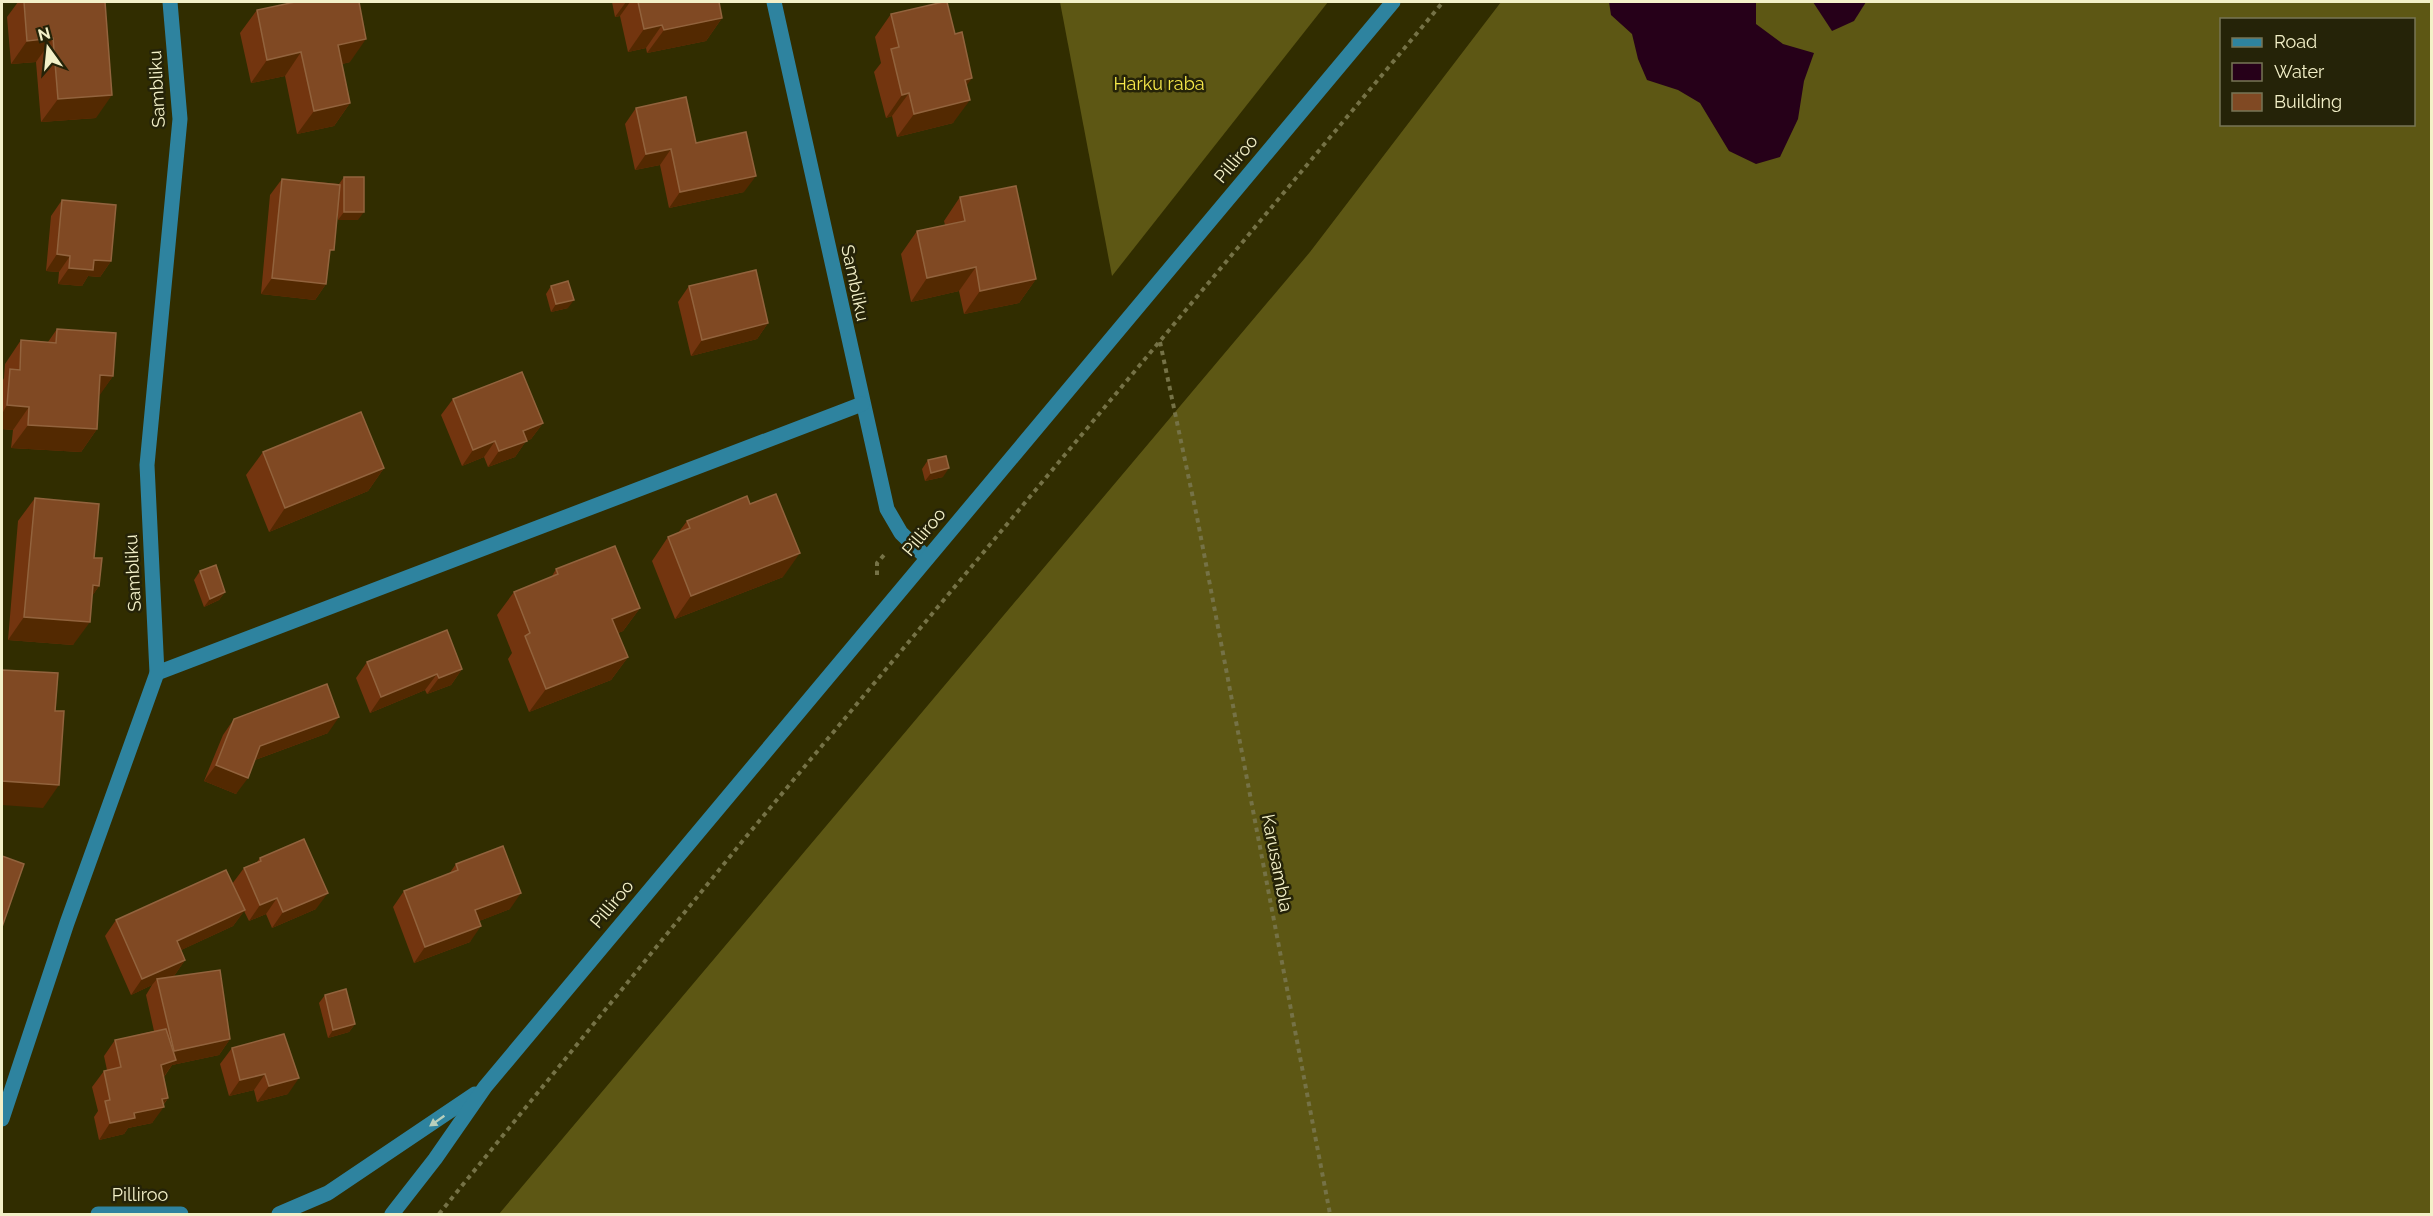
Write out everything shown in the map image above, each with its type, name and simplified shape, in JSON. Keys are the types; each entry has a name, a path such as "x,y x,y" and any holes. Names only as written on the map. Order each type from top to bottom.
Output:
{"street":[{"name":"Sambliku","path":"2,1119 68,923 158,674 147,465 180,119 170,2"},
{"name":"Sambliku","path":"774,2 887,509 901,533 927,558"},
{"name":"Pilliroo","path":"392,1215 435,1159 484,1087 1393,2"},
{"path":"158,674 862,404"},
{"name":"Pilliroo","path":"279,1215 328,1193 484,1087"},
{"name":"Pilliroo","path":"98,1215 181,1215"}],"path":[{"path":"439,1215 750,832 1443,2"},
{"name":"Karusambla","path":"1160,342 1197,516 1330,1215"}],"green space":[{"name":"Harku raba","path":"1060,2 1328,2 1112,276"},
{"path":"1501,2 2431,2 2431,1214 499,1214 1310,252"}],"water":[{"path":"1609,2 1756,2 1756,24 1783,44 1814,53 1804,81 1798,119 1780,157 1756,164 1729,151 1700,103 1678,90 1647,80 1638,59 1632,34 1611,15"},
{"path":"1813,2 1866,2 1854,21 1832,31"}],"building":[{"path":"24,2 105,2 112,95 58,99 53,38 27,41"},
{"path":"295,2 359,2 366,39 338,45 350,103 314,111 301,52 267,60 257,10"},
{"path":"638,2 719,2 722,18 664,30 662,25 644,29"},
{"path":"947,2 955,34 962,32 972,78 965,80 970,100 914,114 909,93 902,95 891,49 899,47 891,14"},
{"path":"686,97 696,143 746,132 756,176 680,192 671,149 646,154 636,108"},
{"path":"344,177 364,177 364,212 344,212"},
{"path":"282,179 340,185 334,250 330,250 326,284 272,278"},
{"path":"1016,186 1036,279 980,291 976,267 927,278 917,231 965,221 960,197"},
{"path":"62,200 116,205 111,261 94,260 93,270 69,268 70,256 57,254"},
{"path":"756,270 768,323 702,340 689,286"},
{"path":"568,281 574,300 556,304 551,286"},
{"path":"57,329 116,333 113,376 100,375 97,429 28,425 29,407 7,405 10,369 20,370 21,340 56,343"},
{"path":"522,372 543,423 523,431 527,441 499,451 495,441 473,450 453,399"},
{"path":"361,412 384,468 285,508 263,452"},
{"path":"946,456 949,468 931,473 928,460"},
{"path":"776,494 800,553 691,596 668,537 690,528 687,521 747,496 750,504"},
{"path":"35,498 99,504 94,558 102,558 99,586 93,585 90,622 24,617"},
{"path":"615,546 640,608 612,619 628,657 546,689 525,636 530,633 514,592 558,574 556,569"},
{"path":"216,565 225,592 210,599 200,571"},
{"path":"447,630 462,669 439,678 437,674 381,697 367,662"},
{"path":"2,670 58,673 55,711 64,711 59,785 2,781"},
{"path":"327,684 339,717 260,746 248,778 216,765 234,719"},
{"path":"304,839 328,893 283,912 277,898 260,905 244,868 261,861 260,858"},
{"path":"503,846 521,893 475,910 481,926 425,947 404,891 458,870 456,864"},
{"path":"2,856 24,864 2,927"},
{"path":"226,870 245,910 177,941 185,960 142,979 116,920"},
{"path":"220,970 230,1039 174,1051 157,979"},
{"path":"346,989 355,1024 333,1030 325,995"},
{"path":"166,1029 176,1060 161,1065 168,1098 162,1099 164,1107 134,1113 135,1118 110,1123 105,1101 110,1100 104,1071 121,1067 115,1040"},
{"path":"284,1034 299,1078 269,1086 265,1074 240,1080 232,1048"}]}
